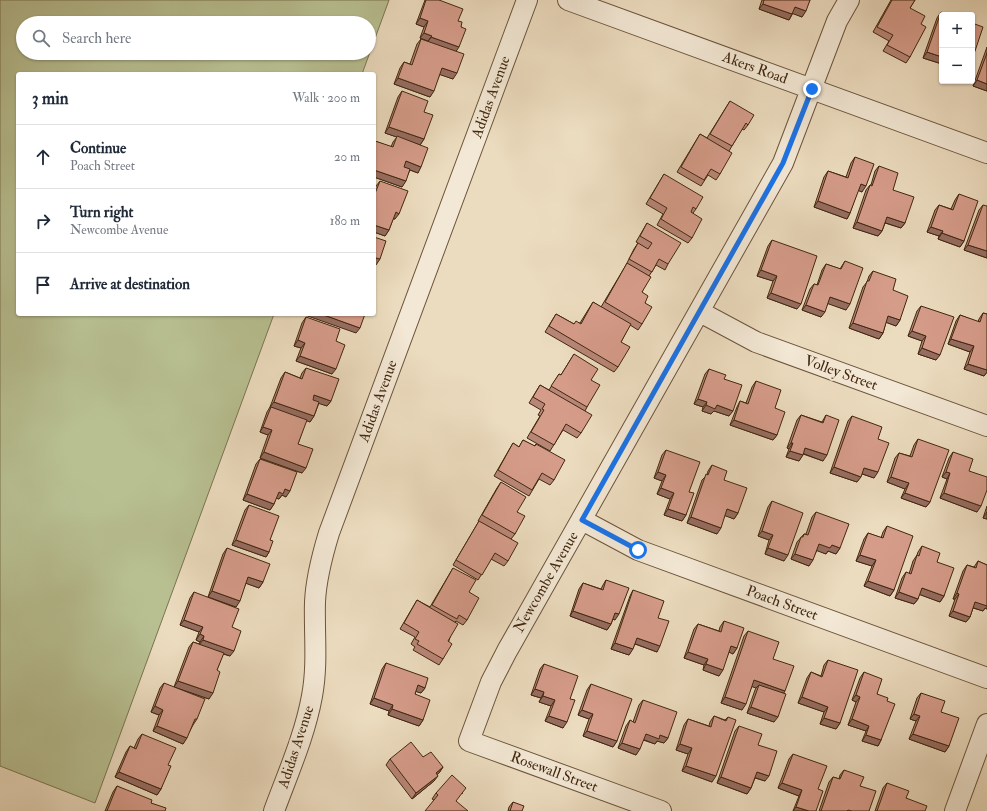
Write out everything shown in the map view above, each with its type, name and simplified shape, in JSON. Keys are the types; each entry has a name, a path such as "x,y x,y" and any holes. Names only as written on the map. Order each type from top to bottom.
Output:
{"street":[{"name":"Adidas Avenue","path":"274,811 306,724 313,695 316,661 315,601 320,562 329,534 527,0"},
{"name":"Akers Road","path":"568,0 987,152"},
{"name":"Newcombe Avenue","path":"469,741 491,682 507,651 783,163 837,21 849,0"},
{"name":"Volley Street","path":"700,312 756,342 987,426"},
{"name":"Poach Street","path":"582,520 638,550 987,678"},
{"path":"955,811 987,724"},
{"name":"Rosewall Street","path":"469,741 661,811"}],"green space":[{"path":"0,0 389,0 376,36 376,16 16,16 16,60 367,60 363,72 16,72 16,316 273,316 95,803 0,766"}],"building":[{"path":"426,0 439,0 463,9 458,21 462,22 461,27 466,29 459,47 424,33 428,21 420,18"},
{"path":"764,0 810,0 806,11 795,7 792,14 763,4"},
{"path":"892,0 915,0 910,8 925,16 921,24 926,27 910,57 887,45 893,35 877,27"},
{"path":"939,18 939,56 927,52"},
{"path":"975,24 983,27 975,51"},
{"path":"421,39 464,54 457,73 442,68 434,91 398,78 404,62 412,65"},
{"path":"987,53 987,84 977,80"},
{"path":"402,91 428,101 424,112 433,115 424,139 389,127"},
{"path":"730,101 754,115 748,125 746,123 732,146 710,134"},
{"path":"700,134 732,153 720,174 711,169 704,180 681,167"},
{"path":"397,136 428,148 421,167 406,161 404,167 410,169 406,181 376,171 376,141 393,147"},
{"path":"855,157 874,164 866,186 861,184 850,213 818,201 828,171 848,178"},
{"path":"879,166 898,173 893,190 914,197 905,223 887,217 882,231 857,222 870,185 872,186"},
{"path":"664,174 703,197 696,209 693,207 691,212 702,219 692,238 661,219 667,208 650,198"},
{"path":"380,181 408,191 399,214 396,212 389,230 376,226 376,191"},
{"path":"959,194 978,201 964,241 942,233 943,231 931,227 939,205 953,210"},
{"path":"983,205 987,206 987,251 968,245"},
{"path":"647,223 681,243 668,264 659,259 652,272 629,259 638,243 648,249 652,243 640,236"},
{"path":"376,238 386,241 380,259 376,258"},
{"path":"772,240 817,256 801,304 771,293 777,276 761,270"},
{"path":"845,261 863,268 850,304 830,297 825,312 806,305 814,284 818,285 826,264 841,269"},
{"path":"627,263 651,277 642,292 648,296 645,303 652,307 642,324 605,302"},
{"path":"873,271 896,279 893,290 908,296 900,320 888,316 883,333 853,323 867,281 869,281"},
{"path":"593,302 631,324 621,342 630,347 618,367 549,326 556,314 574,324 576,321 581,324"},
{"path":"921,306 954,317 940,355 922,348 926,336 912,331"},
{"path":"983,313 987,314 987,370 968,364 974,346 951,339 960,315 980,322"},
{"path":"327,316 364,316 360,328"},
{"path":"306,317 340,329 336,341 345,345 336,369 300,356 305,343 298,340"},
{"path":"574,354 598,369 591,380 600,385 587,407 551,386 559,374 561,375"},
{"path":"306,368 339,379 331,401 314,395 313,400 319,402 314,416 274,402 285,372 302,379"},
{"path":"709,369 726,375 724,379 742,385 733,411 717,405 715,409 706,405 707,402 698,399"},
{"path":"756,381 781,390 775,408 785,412 777,435 734,420 740,401 748,404"},
{"path":"540,385 592,415 581,433 566,424 554,445 531,432 544,410 542,409 545,404 533,397"},
{"path":"271,407 307,420 298,444 313,449 306,468 264,452 272,430 263,427"},
{"path":"801,415 823,423 826,415 839,420 827,455 805,448 803,455 790,451 793,443 791,443"},
{"path":"852,416 882,427 878,439 889,443 878,472 864,468 861,477 834,467"},
{"path":"918,439 949,450 930,502 905,493 909,483 891,477 899,453 912,457"},
{"path":"523,440 535,446 536,444 565,460 554,480 542,473 532,490 498,470 513,443 519,447"},
{"path":"666,450 700,462 689,492 694,493 686,515 668,509 674,493 661,488 666,475 658,472"},
{"path":"953,452 973,459 969,471 987,477 987,490 981,506 944,493 950,473 946,472"},
{"path":"260,459 297,472 290,491 285,489 283,494 279,492 274,504 247,494"},
{"path":"712,465 727,471 724,480 747,488 738,513 727,509 721,528 691,517 706,474 708,475"},
{"path":"501,482 526,497 517,512 525,516 515,534 482,515"},
{"path":"772,501 803,513 788,555 768,548 773,535 762,531"},
{"path":"249,505 279,516 270,540 273,541 269,552 236,540"},
{"path":"816,512 849,524 840,548 832,545 830,548 819,544 813,560 795,554 801,537 803,537 804,534 808,535"},
{"path":"479,521 518,543 508,561 495,553 482,575 456,560"},
{"path":"887,526 913,536 894,590 868,581 876,560 860,555 868,533 883,538"},
{"path":"922,546 940,553 937,562 954,568 944,596 922,588 918,599 899,592 906,572 911,574 917,555 919,556"},
{"path":"227,548 270,564 263,582 248,577 240,601 212,591"},
{"path":"978,561 987,565 987,606 975,602 970,617 953,611 959,594 957,593 967,565 976,568"},
{"path":"453,568 476,580 469,592 479,598 467,620 459,615 457,619 432,605"},
{"path":"606,580 629,588 619,614 615,613 611,624 573,611 583,583 603,590"},
{"path":"633,590 664,601 658,618 669,621 660,646 637,638 633,649 615,643"},
{"path":"194,592 239,609 232,627 241,631 234,651 203,640 204,636 200,634 203,627 184,620"},
{"path":"417,600 458,624 448,641 452,644 443,659 417,644 419,641 415,639 419,632 404,623"},
{"path":"724,621 744,628 737,648 731,646 723,670 706,664 708,659 688,652 698,624 721,632"},
{"path":"748,631 779,642 773,659 794,666 785,691 754,680 746,704 725,697"},
{"path":"193,642 224,653 217,670 220,672 213,693 178,681"},
{"path":"828,660 858,670 840,723 824,718 828,707 802,697 811,672 822,677"},
{"path":"386,663 428,678 425,688 418,685 415,694 430,700 423,720 392,709 393,705 374,698"},
{"path":"544,664 578,676 570,699 575,700 567,722 549,716 555,700 543,696 544,692 535,689"},
{"path":"864,672 882,679 877,694 888,698 887,701 895,704 881,740 866,735 869,726 852,719 860,697 856,695"},
{"path":"164,683 205,699 187,738 157,726 163,710 155,706"},
{"path":"591,684 632,699 617,741 587,731 593,714 582,710"},
{"path":"759,685 786,694 778,717 751,707"},
{"path":"921,693 945,701 941,712 959,718 949,746 913,734 920,716 914,714"},
{"path":"643,700 677,712 668,738 660,735 659,739 646,734 640,749 622,743 630,720 635,723"},
{"path":"714,716 726,721 728,717 736,720 716,776 686,766 692,748 680,744 688,719 711,727"},
{"path":"739,726 762,734 758,745 777,751 769,776 757,772 751,788 721,777"},
{"path":"142,734 176,748 168,765 171,766 161,789 119,772 130,746 136,749"},
{"path":"411,742 423,757 431,752 443,767 436,773 438,776 416,793 390,759"},
{"path":"793,754 827,766 818,789 823,791 816,811 809,811 796,807 802,790 782,783"},
{"path":"844,770 864,777 860,786 876,791 869,811 821,811 833,777 840,779"},
{"path":"452,775 466,788 456,801 468,811 425,811 438,795 436,793"},
{"path":"887,783 909,791 906,798 927,806 925,811 877,811"},
{"path":"117,786 152,800 151,803 166,808 165,811 107,811"},
{"path":"513,802 524,806 522,811 510,811"}],"route":[{"path":"638,550 614,539 582,520 783,163 812,89"}]}
